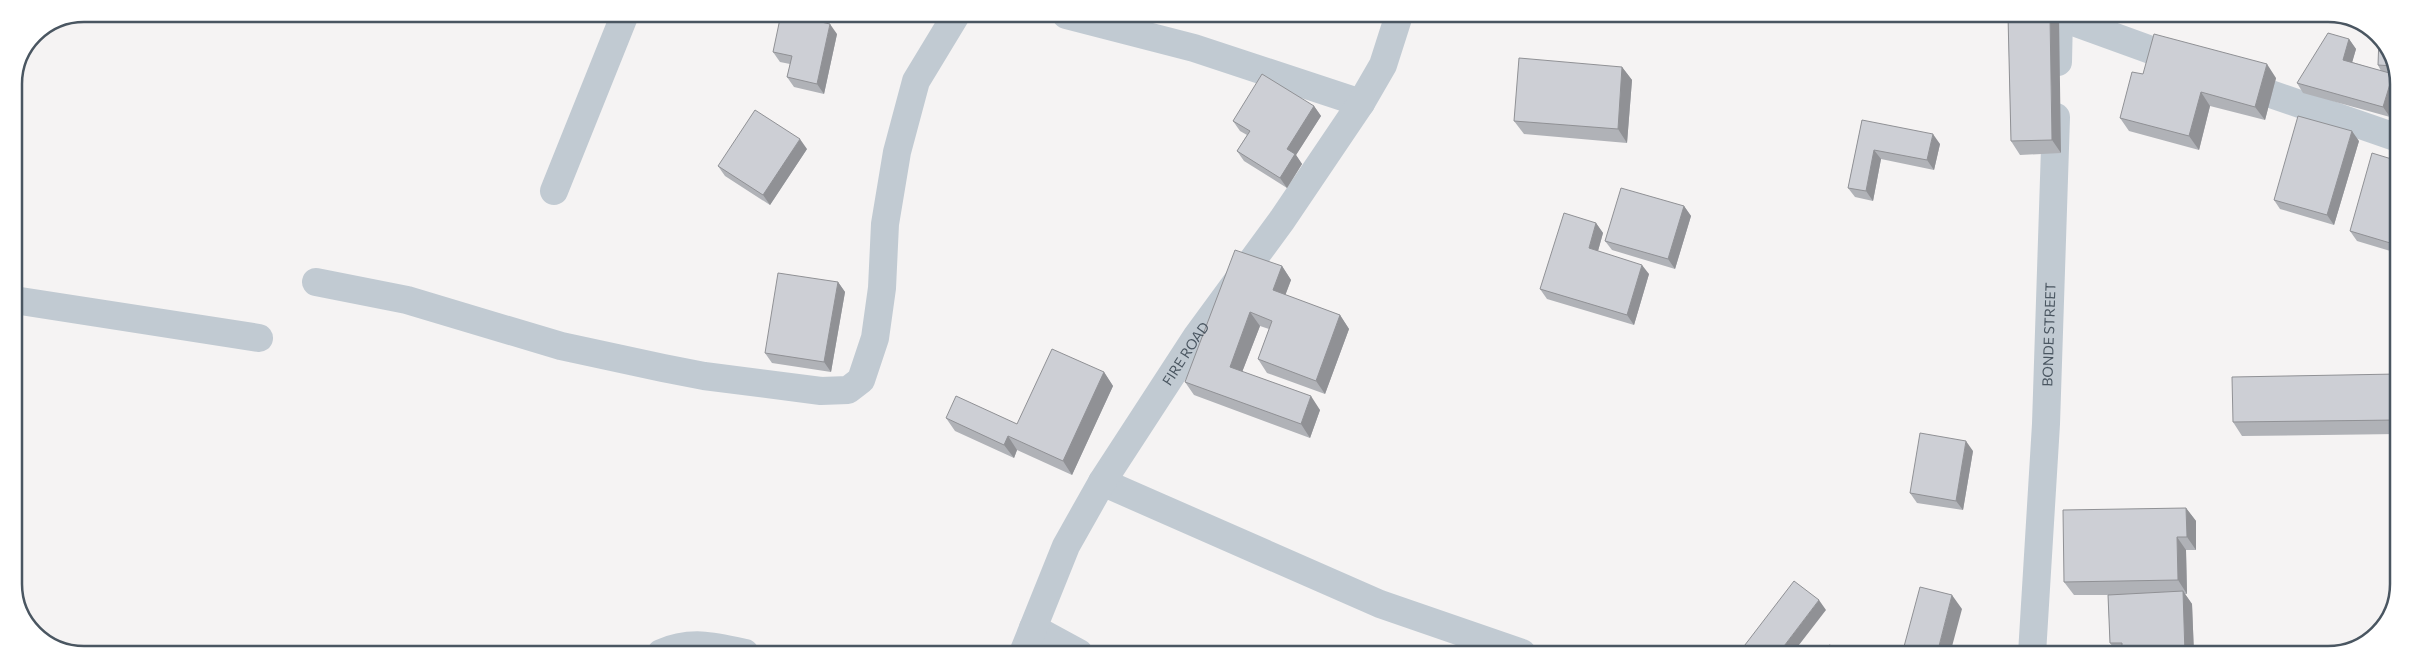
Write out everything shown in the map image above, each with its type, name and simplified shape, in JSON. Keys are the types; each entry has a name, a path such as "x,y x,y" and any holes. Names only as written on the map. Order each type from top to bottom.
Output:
{"street":[{"path":"554,191 621,23"},
{"path":"316,282 407,300 561,346 663,368 704,376 821,391 848,390 861,380 875,338 882,288 885,224 897,152 916,81 951,23"},
{"path":"1097,23 1194,48 1361,103"},
{"name":"FIRE ROAD","path":"1026,646 1066,546 1102,482 1197,336 1282,220 1361,103 1383,65 1396,23"},
{"name":"BONDE STREET","path":"2033,646 2046,433 2058,23"},
{"path":"2077,23 2296,104 2389,135"},
{"path":"22,301 259,338"},
{"path":"1102,482 1380,604 1502,646"},
{"path":"1033,628 1066,646"},
{"path":"676,646 711,646"}],"building":[{"path":"779,23 830,24 817,84 787,77 792,56 773,52"},
{"path":"2008,23 2050,23 2052,140 2011,141"},
{"path":"2328,33 2349,39 2343,60 2388,73 2389,87 2383,107 2297,83"},
{"path":"2154,34 2267,64 2255,107 2201,92 2189,136 2120,118 2132,72 2143,74"},
{"path":"2379,50 2386,66 2378,65"},
{"path":"1519,58 1622,67 1618,129 1514,121"},
{"path":"1262,74 1314,106 1287,149 1295,154 1280,178 1237,151 1250,131 1233,121"},
{"path":"755,110 800,139 763,195 718,166"},
{"path":"2298,116 2352,131 2327,215 2274,200"},
{"path":"1862,120 1933,134 1927,160 1874,150 1866,191 1848,188"},
{"path":"2372,153 2389,158 2389,243 2350,231"},
{"path":"1621,188 1684,206 1668,259 1605,241"},
{"path":"1564,213 1596,223 1589,248 1642,265 1627,315 1540,289"},
{"path":"1235,250 1282,266 1273,290 1340,315 1316,381 1258,359 1272,321 1250,312 1230,367 1311,396 1301,424 1185,382"},
{"path":"778,273 838,282 824,362 765,353"},
{"path":"1052,349 1104,372 1063,461 1008,436 1004,445 946,418 956,396 1017,424"},
{"path":"2390,374 2390,420 2233,422 2232,377"},
{"path":"1920,433 1966,441 1956,501 1910,493"},
{"path":"2186,508 2187,537 2177,537 2178,580 2064,582 2063,510"},
{"path":"1794,581 1819,600 1784,646 1744,646"},
{"path":"1920,587 1952,595 1939,646 1904,646"},
{"path":"2183,591 2185,646 2122,646 2122,643 2110,643 2108,595"}]}
